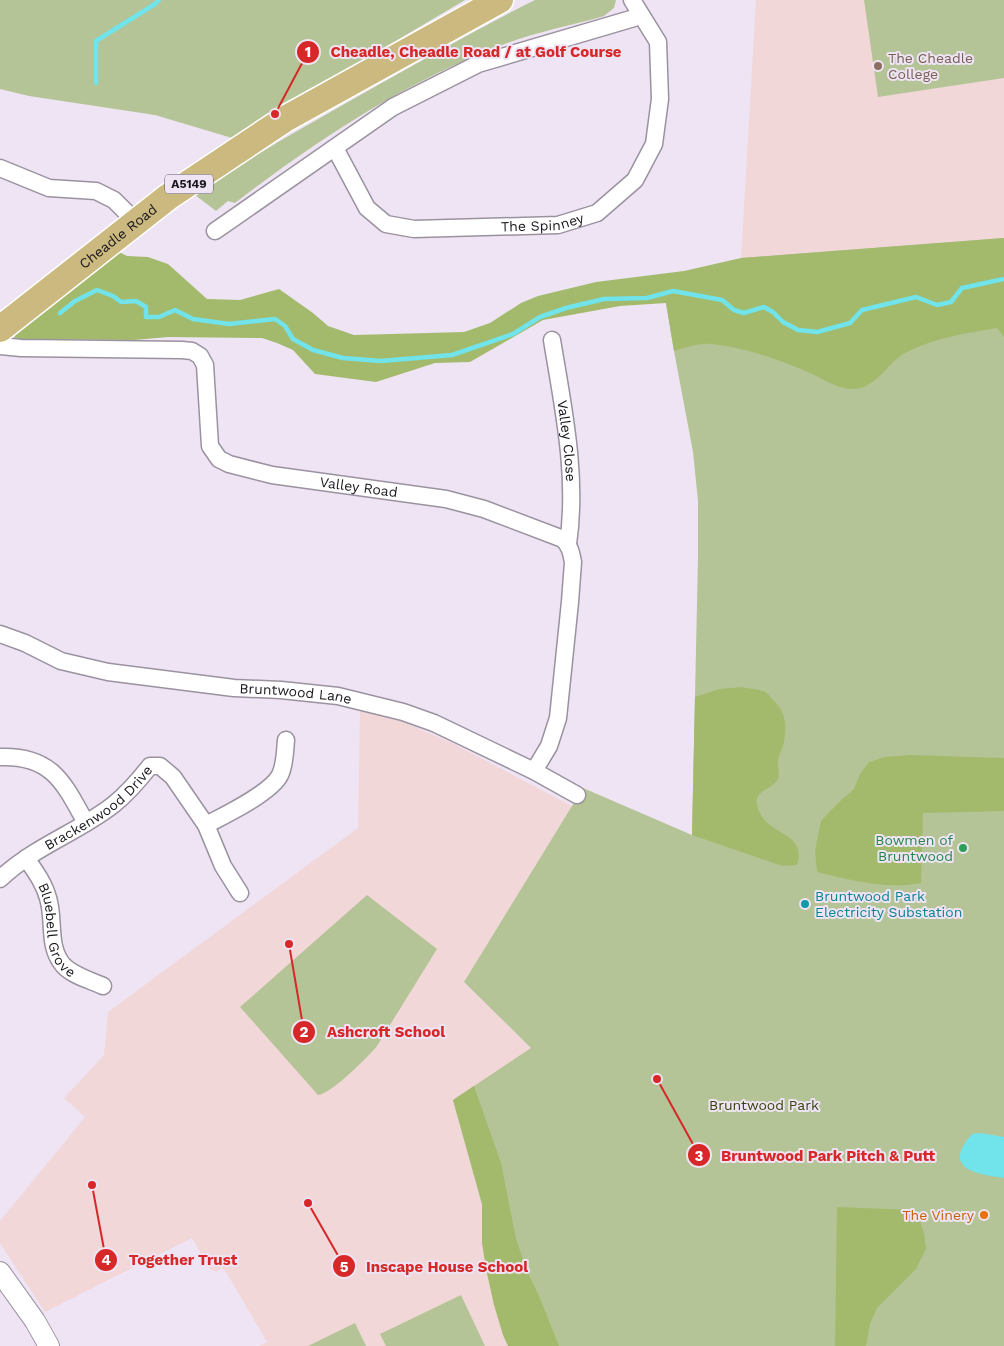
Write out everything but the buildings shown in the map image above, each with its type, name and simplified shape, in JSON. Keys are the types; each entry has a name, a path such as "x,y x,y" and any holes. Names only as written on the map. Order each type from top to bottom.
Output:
{"main road":[{"name":"Cheadle Road","path":"0,329 168,197 285,119 500,0"}],"street":[{"name":"The Spinney","path":"335,148 367,208 386,224 414,229 558,226 597,213 635,180 654,144 660,99 658,42 632,0"},
{"path":"215,231 394,107 478,64 641,16"},
{"path":"0,168 49,188 96,191 114,200 136,222"},
{"name":"Valley Close","path":"552,340 562,400 571,484 572,515 568,544"},
{"name":"Valley Road","path":"0,346 192,351 200,356 205,365 210,446 213,452 224,462 272,475 446,499 467,504 563,539 568,544"},
{"path":"534,771 549,746 558,718 571,594 572,552 568,544"},
{"name":"Bruntwood Lane","path":"0,634 25,643 61,661 108,672 234,688 281,690 338,696 372,703 434,722 534,771 577,795"},
{"path":"206,825 247,804 273,784 282,770 286,740"},
{"path":"0,757 37,762 48,768 59,777 67,788 86,823"},
{"name":"Brackenwood Drive","path":"0,879 26,858 113,805 136,784 150,766 160,766 173,777 206,825 223,866 240,893"},
{"name":"Bluebell Grove","path":"26,858 41,879 48,898 52,915 52,933 55,950 62,964 74,974 103,986"},
{"path":"0,1272 35,1322 49,1346"}],"shaded area":[{"name":"The Cheadle College","path":"756,0 1004,0 1004,238 741,258"},
{"path":"360,710 403,722 450,742 572,806 464,982 531,1048 489,1227 521,1346 259,1346 267,1342 226,1272 222,1268 216,1272 210,1269 192,1238 45,1312 0,1243 0,1221 85,1117 64,1098 104,1055 108,1012 358,828"}],"green space":[{"path":"0,0 465,0 232,138 155,115 29,96 0,89"},
{"path":"535,0 616,0 614,8 604,16 514,40 431,76 330,135 235,203 228,201 216,211 195,195 290,135 441,50"},
{"path":"864,0 1004,0 1004,78 878,97"},
{"name":"Bruntwood Park","path":"1004,238 1004,1346 521,1346 453,1100 531,1048 464,982 583,788 692,835 698,501 693,452 666,303 741,258"},
{"path":"1004,238 1004,337 997,328 927,343 905,353 877,379 864,387 856,389 838,386 786,363 736,348 706,344 674,351 666,303 620,306 543,320 470,362 435,363 376,382 315,374 293,350 262,338 14,339 15,335 117,251 127,256 148,257 168,264 207,299 240,300 279,289 328,326 354,335 464,332 490,323 521,303 538,296 596,282 684,271 741,258"},
{"path":"743,687 766,693 781,709 783,714 785,730 778,760 778,779 759,795 757,804 764,819 786,835 797,846 799,854 797,865 782,866 692,835 695,697 719,689"},
{"path":"910,755 1004,758 1004,811 923,813 921,883 882,885 817,872 815,850 821,821 854,789 860,774 869,762 885,757"},
{"path":"367,895 437,949 377,1046 340,1082 318,1095 240,1007"},
{"path":"474,1086 501,1163 516,1239 527,1271 559,1346 508,1346 503,1335 486,1269 482,1243 482,1203 453,1100"},
{"path":"837,1207 916,1210 924,1233 926,1249 916,1269 877,1308 870,1324 866,1346 835,1346"},
{"path":"461,1295 485,1346 386,1346 380,1334"},
{"path":"355,1323 366,1346 308,1346"}],"water":[{"path":"981,1133 1004,1137 1004,1178 973,1172 961,1162 960,1155 963,1146 972,1134"}],"waterway":[{"path":"96,83 96,41 159,0"},
{"path":"60,313 75,301 97,290 113,296 121,302 136,301 146,307 146,317 159,317 175,310 193,319 229,324 275,319 285,326 293,339 313,350 343,358 381,361 452,355 513,334 540,317 566,308 604,299 647,298 673,291 722,300 734,310 744,313 764,307 773,312 783,322 798,330 817,332 850,323 862,310 916,297 937,305 951,302 962,288 1004,279"}],"place":[{"name":"The Cheadle College","path":"878,66"},
{"name":"Cheadle, Cheadle Road / at Golf Course","path":"275,114"},
{"name":"Bowmen of Bruntwood","path":"963,848"},
{"name":"Bruntwood Park Electricity Substation","path":"805,904"},
{"name":"Ashcroft School","path":"289,944"},
{"name":"Bruntwood Park Pitch & Putt","path":"657,1079"},
{"name":"Together Trust","path":"92,1185"},
{"name":"Inscape House School","path":"308,1203"},
{"name":"The Vinery","path":"984,1215"}]}
